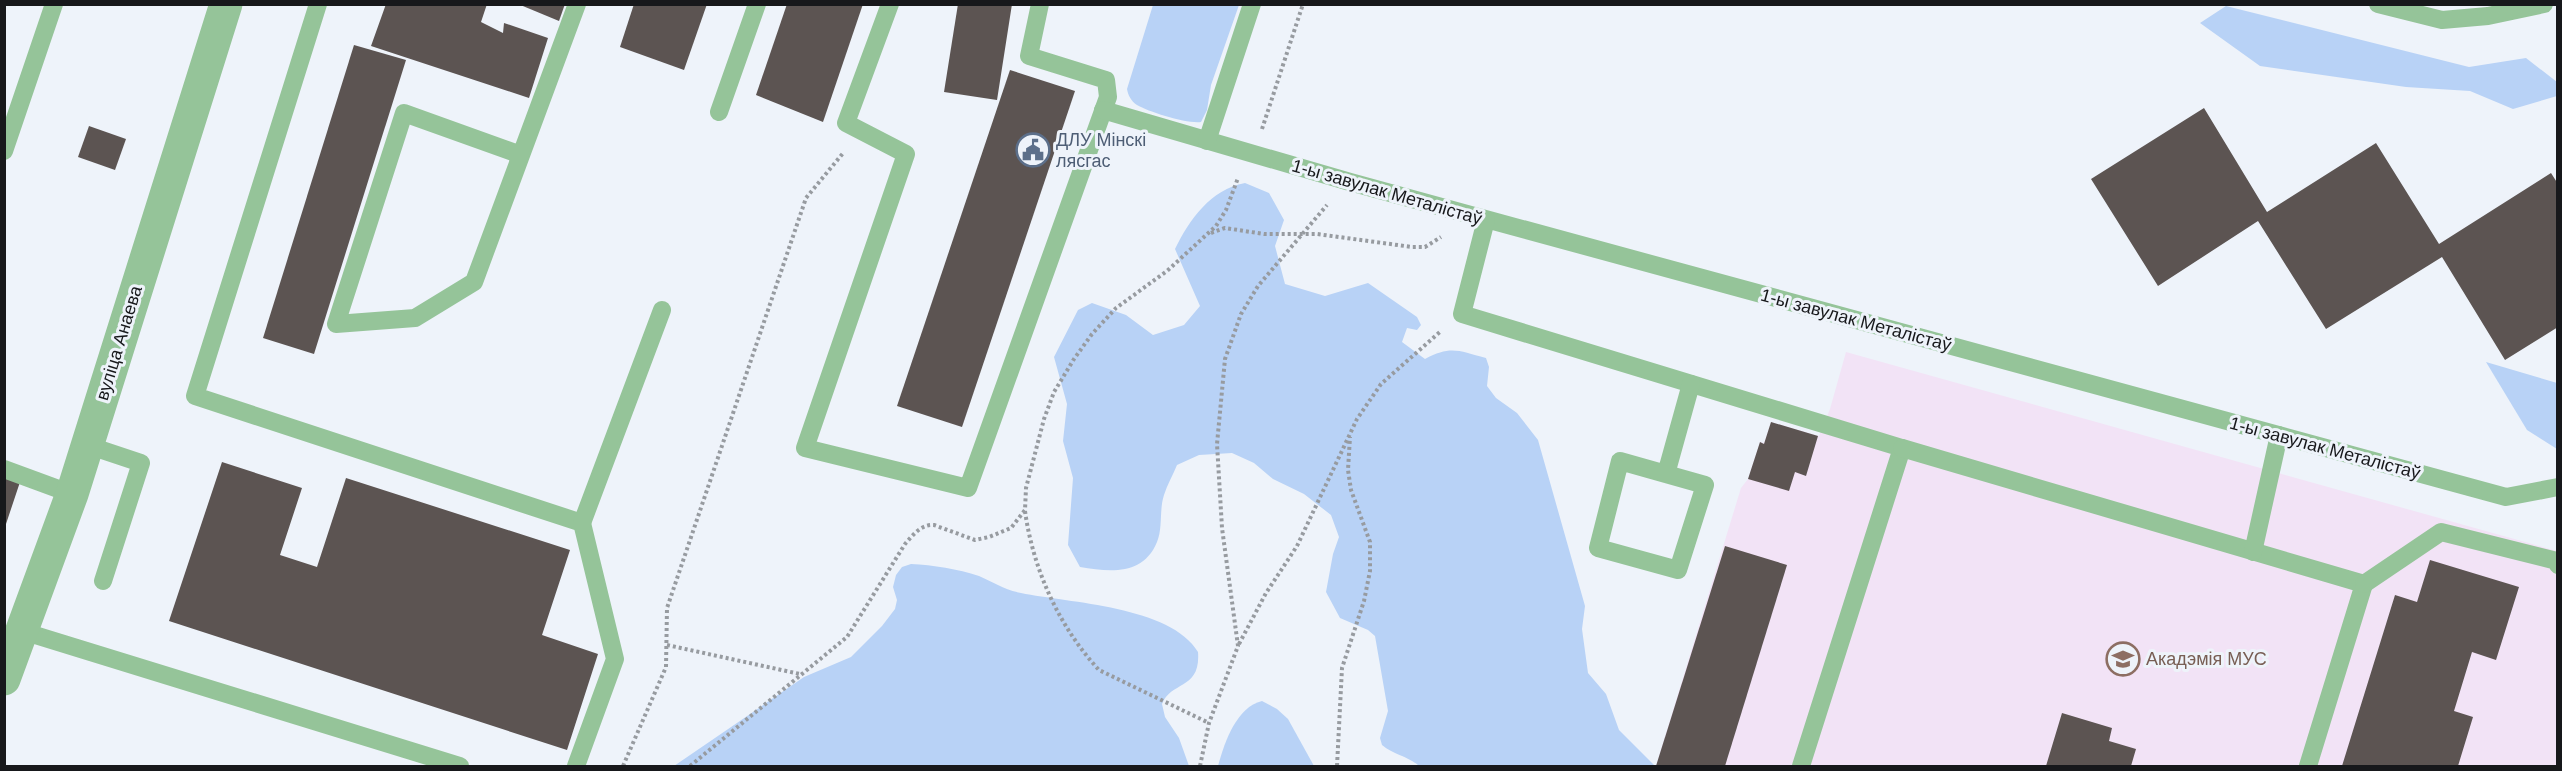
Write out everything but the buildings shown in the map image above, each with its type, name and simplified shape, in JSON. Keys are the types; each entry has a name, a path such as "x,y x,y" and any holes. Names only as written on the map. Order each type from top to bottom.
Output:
{"street":[{"name":"вуліца Анаева","path":"4,679 72,494 226,4"}],"lane":[{"path":"4,151 54,4"},
{"path":"318,4 195,396 582,523"},
{"path":"521,155 404,113 336,324 415,318 474,282 577,4"},
{"path":"719,112 758,4"},
{"path":"890,4 846,123 906,154 805,448 968,488 1108,97 1106,80 1029,56 1040,4"},
{"path":"1207,141 1252,4"},
{"path":"2378,4 2442,20 2488,16 2544,4"},
{"name":"1-ы завулак Металістаў","path":"1103,110 1460,213 2506,497 2558,487"},
{"path":"1486,220 1462,314 1902,448 2364,584"},
{"path":"576,766 615,659 582,523 662,310"},
{"path":"1666,474 1691,384"},
{"path":"2253,552 2279,435"},
{"path":"87,445 141,463 103,581"},
{"path":"1801,766 1902,448"},
{"path":"1620,461 1666,474 1705,485 1678,570 1598,548 1620,461"},
{"path":"4,469 72,494"},
{"path":"2308,766 2364,584 2441,532 2557,561 2558,565"},
{"path":"22,631 460,766"}],"path":[{"path":"1254,153 1303,4"},
{"path":"623,766 666,668 667,608 806,198 861,131"},
{"path":"1238,646 1222,528 1218,444 1225,358 1242,314 1258,286 1301,234 1350,182"},
{"path":"1207,234 1225,228 1264,234 1301,234 1425,247 1436,242 1460,213"},
{"path":"1200,766 1209,723 1238,646 1266,593 1297,546 1350,433 1382,384 1416,351 1462,314"},
{"path":"1337,766 1342,668 1364,601 1370,571 1370,542 1351,490 1348,471 1350,433"},
{"path":"1025,510 1035,562 1065,623 1087,657 1100,670 1209,723"},
{"path":"667,645 801,674"}],"shaded area":[{"path":"1153,5 1239,5 1211,85 1207,110 1201,122 1178,119 1150,111 1137,105 1129,96 1127,89"},
{"path":"2226,6 2469,67 2526,58 2557,82 2557,96 2513,109 2470,91 2406,87 2260,66 2200,23"},
{"path":"1245,183 1269,193 1284,220 1275,246 1285,284 1325,296 1368,283 1417,317 1421,325 1417,330 1407,328 1402,342 1425,359 1449,351 1486,358 1489,367 1487,386 1496,398 1517,413 1538,440 1585,606 1582,629 1588,673 1606,694 1619,730 1655,766 1419,766 1382,745 1380,738 1388,711 1375,636 1368,630 1340,618 1326,592 1333,554 1339,537 1331,515 1304,494 1273,479 1254,463 1232,453 1199,455 1177,465 1164,495 1157,542 1143,561 1134,566 1114,570 1080,567 1068,545 1073,478 1063,441 1067,404 1054,357 1078,310 1092,303 1126,315 1153,335 1184,325 1200,306 1175,249 1187,227 1202,207 1221,192"},
{"name":"Акадэмія МУС","path":"1846,352 2557,551 2557,766 1656,766 1741,488 1748,479 1760,442 1764,443 1771,422 1819,436 1830,409"},
{"path":"2486,362 2557,383 2557,449 2527,430"},
{"path":"911,564 963,571 1021,593 1117,609 1166,625 1185,637 1198,652 1195,673 1166,697 1162,704 1165,717 1179,738 1189,766 674,766 804,677 851,657 882,626 895,609 897,600 893,587 896,575 902,567"},
{"path":"1262,701 1277,709 1288,719 1314,766 1218,766 1228,737 1238,718 1253,705"}],"place":[{"name":"ДЛУ Мінскі лясгас","path":"1033,150"},
{"name":"Акадэмія МУС","path":"2123,659"}]}
